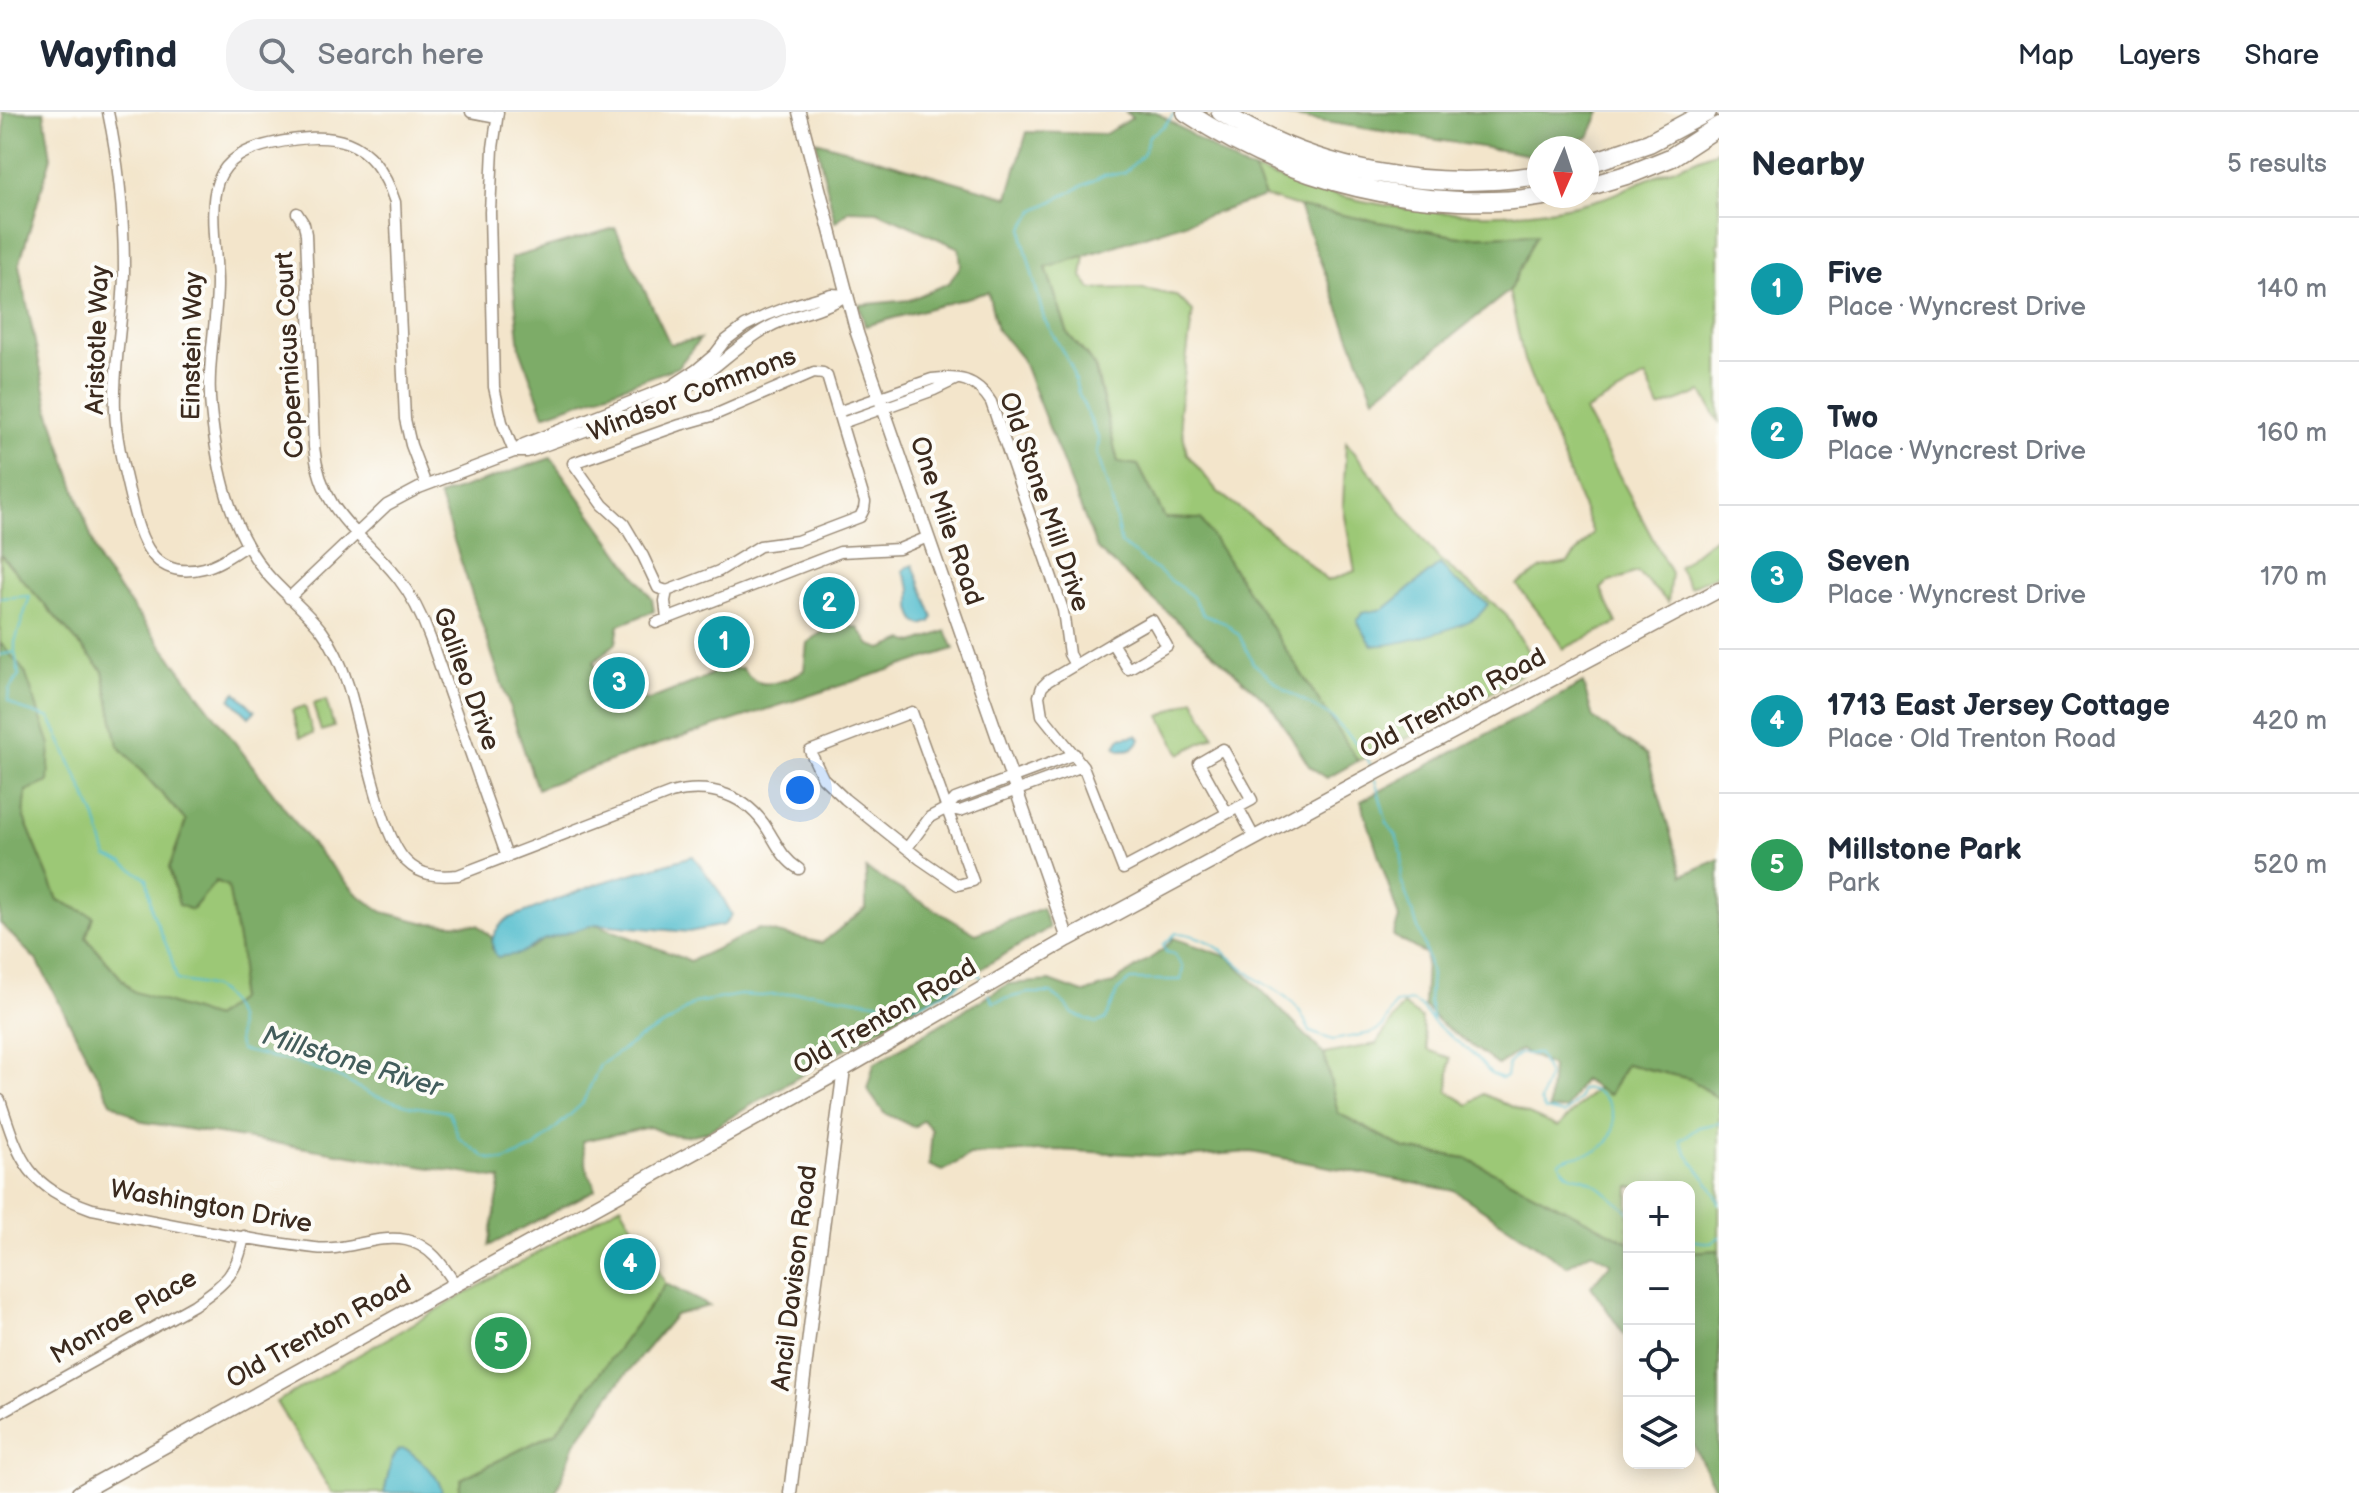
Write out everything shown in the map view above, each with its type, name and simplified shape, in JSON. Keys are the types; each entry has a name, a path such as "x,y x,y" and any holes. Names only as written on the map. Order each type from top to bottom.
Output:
{"highway":[{"path":"1186,112 1231,140 1272,160 1347,186 1437,200 1489,202 1527,198"},
{"path":"1221,112 1298,151 1370,172 1422,180 1454,181 1527,176"},
{"path":"1599,160 1649,143 1707,112"},
{"path":"1670,158 1719,126"},
{"path":"1599,183 1719,140"}],"main road":[{"name":"Old Trenton Road","path":"79,1493 844,1069 1068,939 1719,590"}],"street":[{"name":"Aristotle Way","path":"108,112 120,183 124,239 124,282 115,384 117,437 138,531 149,552 176,569 206,568 247,545"},
{"path":"471,112 498,114 490,212 494,387 502,422 514,452"},
{"name":"One Mile Road","path":"799,112 847,295 881,402 1068,939"},
{"name":"Einstein Way","path":"426,485 406,432 395,202 383,172 359,149 328,137 298,138 239,154 223,171 215,197 217,292 210,375 211,411 221,477 234,518 247,545 266,572 321,629 336,653 349,687 380,804 397,851 419,871 443,877 458,875 671,793 708,789 723,791 747,806 765,826 786,860 799,869"},
{"name":"Copernicus Court","path":"297,213 306,234 315,463 330,501 355,533"},
{"path":"289,598 387,505 426,485 671,386 696,370 745,326 767,315 831,294 847,295"},
{"path":"514,452 527,452 658,402 695,382 766,328 788,317 833,304 847,295"},
{"name":"Windsor Commons","path":"814,372 827,376 842,423 865,502 860,517 807,538 760,546 719,571 667,591 662,591 655,584 624,524 603,505 573,463 701,420 814,372"},
{"name":"Old Stone Mill Drive","path":"881,402 932,379 948,377 971,381 980,387 991,402 1063,610 1069,654 1075,665"},
{"path":"838,412 881,402"},
{"path":"842,423 881,402"},
{"name":"Galileo Drive","path":"355,533 397,577 423,620 507,857"},
{"path":"656,623 840,552 881,549 911,538 928,537"},
{"path":"667,591 667,619"},
{"path":"1112,643 1128,669 1167,646 1152,620 1112,643 1048,681 1042,687 1039,703 1046,723 1083,766 1123,869 1252,800 1223,749 1199,763 1227,813"},
{"path":"912,712 973,881 958,885 907,848 823,778 810,751 912,712"},
{"path":"907,848 930,817 947,808 955,799 1075,754"},
{"path":"947,808 960,811 1083,766"},
{"path":"1238,807 1254,837"},
{"name":"Ancil Davison Road","path":"790,1493 844,1069"},
{"name":"Washington Drive","path":"0,1100 20,1155 38,1181 65,1199 92,1209 318,1249 390,1239 406,1240 435,1256 455,1284"},
{"name":"Monroe Place","path":"0,1413 194,1305 219,1287 235,1269 244,1236"}],"green space":[{"path":"2,112 44,112 51,157 19,265 49,410 100,564 314,847 357,894 383,912 426,923 478,925 492,938 492,949 530,949 543,940 596,924 690,961 759,929 822,943 866,908 866,869 976,934 1042,908 1049,928 706,1132 686,1136 666,1134 650,1127 582,1141 588,1174 595,1190 489,1246 501,1179 143,1122 111,1102 38,962 0,923 0,642 25,672 50,745 48,782 26,791 24,818 58,900 93,916 86,938 132,991 214,1018 238,999 242,962 228,886 216,881 192,910 179,905 169,868 186,821 118,745 103,671 0,554"},
{"path":"1126,112 1156,112 1240,166 1253,170 1265,197 1046,268 1068,334 1094,365 1118,462 1138,465 1165,518 1201,519 1358,761 1327,778 1309,766 1271,705 1097,549 1021,357 997,330 988,292 865,326 859,305 909,300 949,283 961,265 959,248 877,211 849,210 835,222 816,141 1008,197 1027,132 1105,134 1132,118"},
{"path":"1281,112 1600,112 1589,136 1527,136 1527,154 1288,116"},
{"path":"1719,150 1719,422 1702,392 1659,408 1646,377 1585,411 1671,573 1668,602 1637,572 1607,583 1601,589 1617,623 1563,649 1517,585 1542,568 1568,563 1593,533 1524,360 1509,291 1536,234 1460,237 1299,207 1265,197 1253,170 1336,195 1380,204 1470,214 1599,208 1599,199"},
{"path":"1299,207 1460,237 1537,234 1509,291 1374,398"},
{"path":"615,228 670,344 700,339 678,367 544,415 520,349 511,258"},
{"path":"1085,255 1082,277 1091,289 1138,288 1175,295 1193,311 1179,413 1187,454 1218,492 1292,548 1327,581 1355,571 1343,505 1346,442 1438,558 1505,613 1536,665 1442,722 1358,761 1201,520 1165,518 1138,465 1118,462 1095,365 1068,334 1046,267"},
{"path":"551,458 652,599 654,611 619,625 616,643 594,662 608,699 649,700 722,668 742,668 758,682 782,681 804,670 807,643 836,626 858,628 870,645 882,649 904,640 914,643 946,631 954,649 626,755 537,789 439,496"},
{"path":"1719,534 1719,574 1690,587 1678,567"},
{"path":"0,554 103,671 118,745 186,821 169,868 228,885 242,962 238,999 214,1018 132,991 86,937 93,916 58,900 24,818 26,791 0,642"},
{"path":"1583,683 1593,718 1647,755 1683,875 1719,859 1719,1099 1690,1079 1626,1064 1609,1095 1583,1080 1566,1109 1549,1110 1552,1066 1520,1050 1498,1065 1438,1021 1424,1006 1426,954 1393,936 1399,918 1361,801"},
{"path":"1194,699 1214,736 1180,754 1160,716"},
{"path":"326,700 334,727 321,731 313,704"},
{"path":"305,706 313,734 300,737 292,710"},
{"path":"1173,938 1229,957 1324,1054 1338,1113 1405,1149 1466,1158 1623,1239 1623,1333 1591,1286 1611,1263 1592,1252 1567,1266 1455,1191 1251,1152 1182,1157 1056,1150 970,1155 943,1171 929,1165 932,1130 923,1120 914,1127 884,1113 867,1089 874,1064 1008,984 1050,981 1083,993 1112,984 1164,949"},
{"path":"1403,1005 1421,1018 1428,1050 1450,1058 1448,1091 1469,1105 1483,1094 1558,1127 1597,1088 1610,1094 1626,1064 1690,1079 1719,1099 1719,1250 1695,1252 1695,1181 1623,1181 1623,1239 1466,1158 1405,1149 1338,1113 1324,1054 1376,1044"},
{"path":"621,1205 666,1284 556,1432 461,1479 458,1493 332,1493 276,1402"},
{"path":"1719,1250 1719,1493 1695,1448 1695,1252"},
{"path":"666,1284 709,1306 675,1315 617,1385 575,1443 556,1493 458,1493 461,1479 556,1432"}],"water":[{"path":"1440,564 1454,580 1488,604 1484,610 1475,618 1440,632 1372,645 1357,621 1362,613 1384,609"},
{"path":"913,565 933,617 931,622 922,625 916,622 911,609 911,589 903,571"},
{"path":"236,692 255,711 249,717 230,699"},
{"path":"1137,735 1140,739 1132,748 1120,750 1115,746 1120,738"},
{"path":"693,856 732,915 724,925 689,932 596,924 543,940 519,954 497,957 494,951 493,936 507,919 600,883"},
{"path":"403,1449 430,1469 442,1493 384,1493 391,1462 398,1450"}],"waterway":[{"path":"1174,114 1164,126 1149,136 1143,155 1124,173 1104,175 1035,210 1023,228 1023,239 1044,319 1071,366 1078,392 1099,440 1097,453 1121,544 1192,596 1204,615 1225,623 1239,635 1253,663 1285,690 1330,716 1363,750 1371,766"},
{"path":"0,598 30,596 15,650"},
{"name":"Millstone River","path":"0,655 15,652 19,676 9,690 8,701 21,709 50,718 96,818 107,857 122,862 147,879 152,911 177,980 215,988 226,998 237,1018 240,1050 306,1065 372,1095 449,1112 459,1138 486,1158 504,1161 534,1148 582,1104 600,1065 694,1003 740,995 810,992 920,1005 968,976 979,974 983,981"},
{"path":"1375,780 1387,823 1396,835 1402,854 1401,880 1425,948 1431,974 1429,1001 1433,1022"},
{"name":"Millstone River","path":"989,994 993,1002 1028,993 1051,993 1073,1014 1097,1023 1106,1019 1118,990 1130,980 1181,980 1183,967 1174,954 1166,952 1163,945 1176,933 1200,938 1220,949 1257,979 1289,999 1300,1011 1310,1032 1333,1040 1372,1033 1383,1026 1395,1004 1411,1001 1474,1055 1491,1074 1501,1079 1506,1077 1508,1064 1518,1054 1539,1054 1548,1076 1540,1101 1545,1110 1564,1114 1579,1099 1581,1090 1592,1090 1601,1095 1608,1102 1614,1121 1608,1141 1597,1151 1559,1162 1570,1175 1592,1182 1623,1207"},
{"name":"Millstone River","path":"1719,1123 1699,1127 1680,1140 1719,1204"},
{"name":"Millstone River","path":"1695,1241 1711,1243 1719,1237"}],"place":[{"name":"Two","path":"829,603"},
{"name":"Five","path":"724,642"},
{"name":"Seven","path":"619,683"},
{"name":"1713 East Jersey Cottage","path":"630,1264"},
{"name":"Millstone Park","path":"501,1343"}]}
